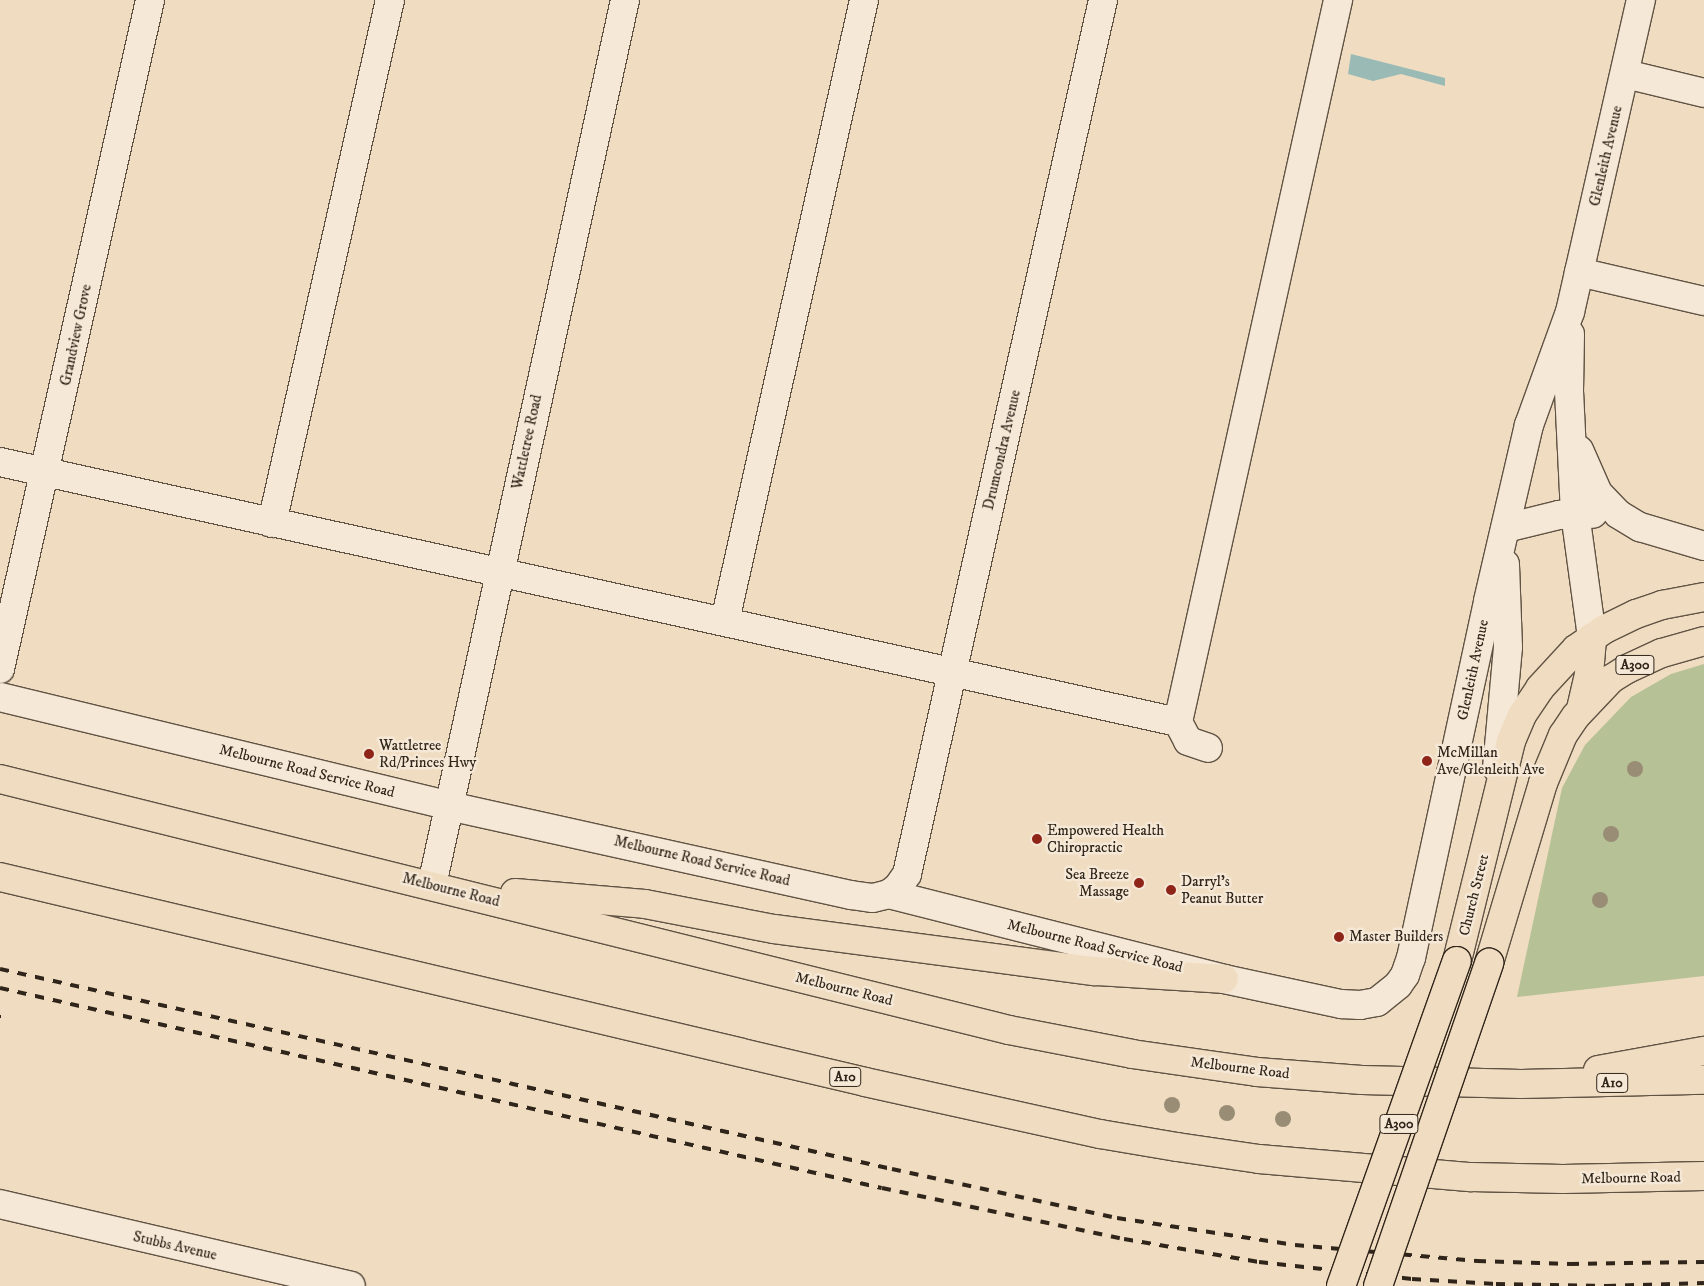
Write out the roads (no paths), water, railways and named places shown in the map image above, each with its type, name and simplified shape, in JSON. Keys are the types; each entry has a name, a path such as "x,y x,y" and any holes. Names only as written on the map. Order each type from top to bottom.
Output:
{"highway":[{"name":"Church Street","path":"1341,1286 1457,961 1511,741 1522,715 1551,674 1592,637 1636,614 1704,597"},
{"name":"Glenleith Avenue","path":"1580,711 1589,674 1592,637"},
{"name":"A300","path":"1378,1286 1489,963 1543,783 1563,735 1580,711 1611,679 1662,652 1704,641"},
{"name":"Melbourne Road","path":"0,779 1009,1030 1132,1054 1257,1072 1362,1080 1521,1084 1704,1080"},
{"name":"Melbourne Road","path":"0,877 874,1084 1065,1126 1158,1144 1259,1159 1471,1177 1581,1179 1704,1176"},
{"path":"432,886 645,904 774,929 1095,971 1224,979"},
{"path":"1521,1084 1704,1051"}],"street":[{"name":"Grandview Grove","path":"0,669 46,471 150,0"},
{"path":"272,523 390,0"},
{"name":"Wattletree Road","path":"432,886 498,573 625,0"},
{"path":"725,622 864,0"},
{"name":"Drumcondra Avenue","path":"889,894 898,887 906,874 1103,0"},
{"path":"1208,748 1188,741 1178,722 1338,0"},
{"name":"Glenleith Avenue","path":"1398,985 1405,975 1411,958 1488,601 1534,407 1563,337 1570,312 1641,0"},
{"path":"1625,74 1704,93"},
{"path":"1579,272 1704,301"},
{"name":"Glenleith Avenue","path":"1570,312 1570,412 1575,514 1592,637"},
{"path":"1570,412 1582,460 1598,493 1618,514 1640,527"},
{"path":"0,462 1178,722"},
{"path":"1506,528 1542,518 1575,514 1606,516 1704,546"},
{"name":"Glenleith Avenue","path":"1485,852 1498,761 1508,647 1504,554 1506,528"},
{"name":"Melbourne Road Service Road","path":"0,697 449,806 851,895 873,898 889,894 1224,979 1346,1005 1377,1002 1398,985"},
{"name":"Stubbs Avenue","path":"0,1204 351,1286"}],"water":[{"path":"1351,54 1445,78 1445,86 1401,74 1373,81 1348,74"}],"railway":[{"path":"0,969 1117,1218 1295,1245 1477,1261 1570,1264 1704,1262"},
{"path":"0,988 882,1188 1124,1239 1259,1262 1412,1279 1496,1284 1607,1286 1704,1283"}],"place":[{"name":"Wattletree Rd/Princes Hwy","path":"369,754"},
{"name":"McMillan Ave/Glenleith Ave","path":"1427,761"},
{"name":"Empowered Health Chiropractic","path":"1037,839"},
{"name":"Sea Breeze Massage","path":"1139,883"},
{"name":"Darryl's Peanut Butter","path":"1171,890"},
{"name":"Master Builders","path":"1339,937"}]}
